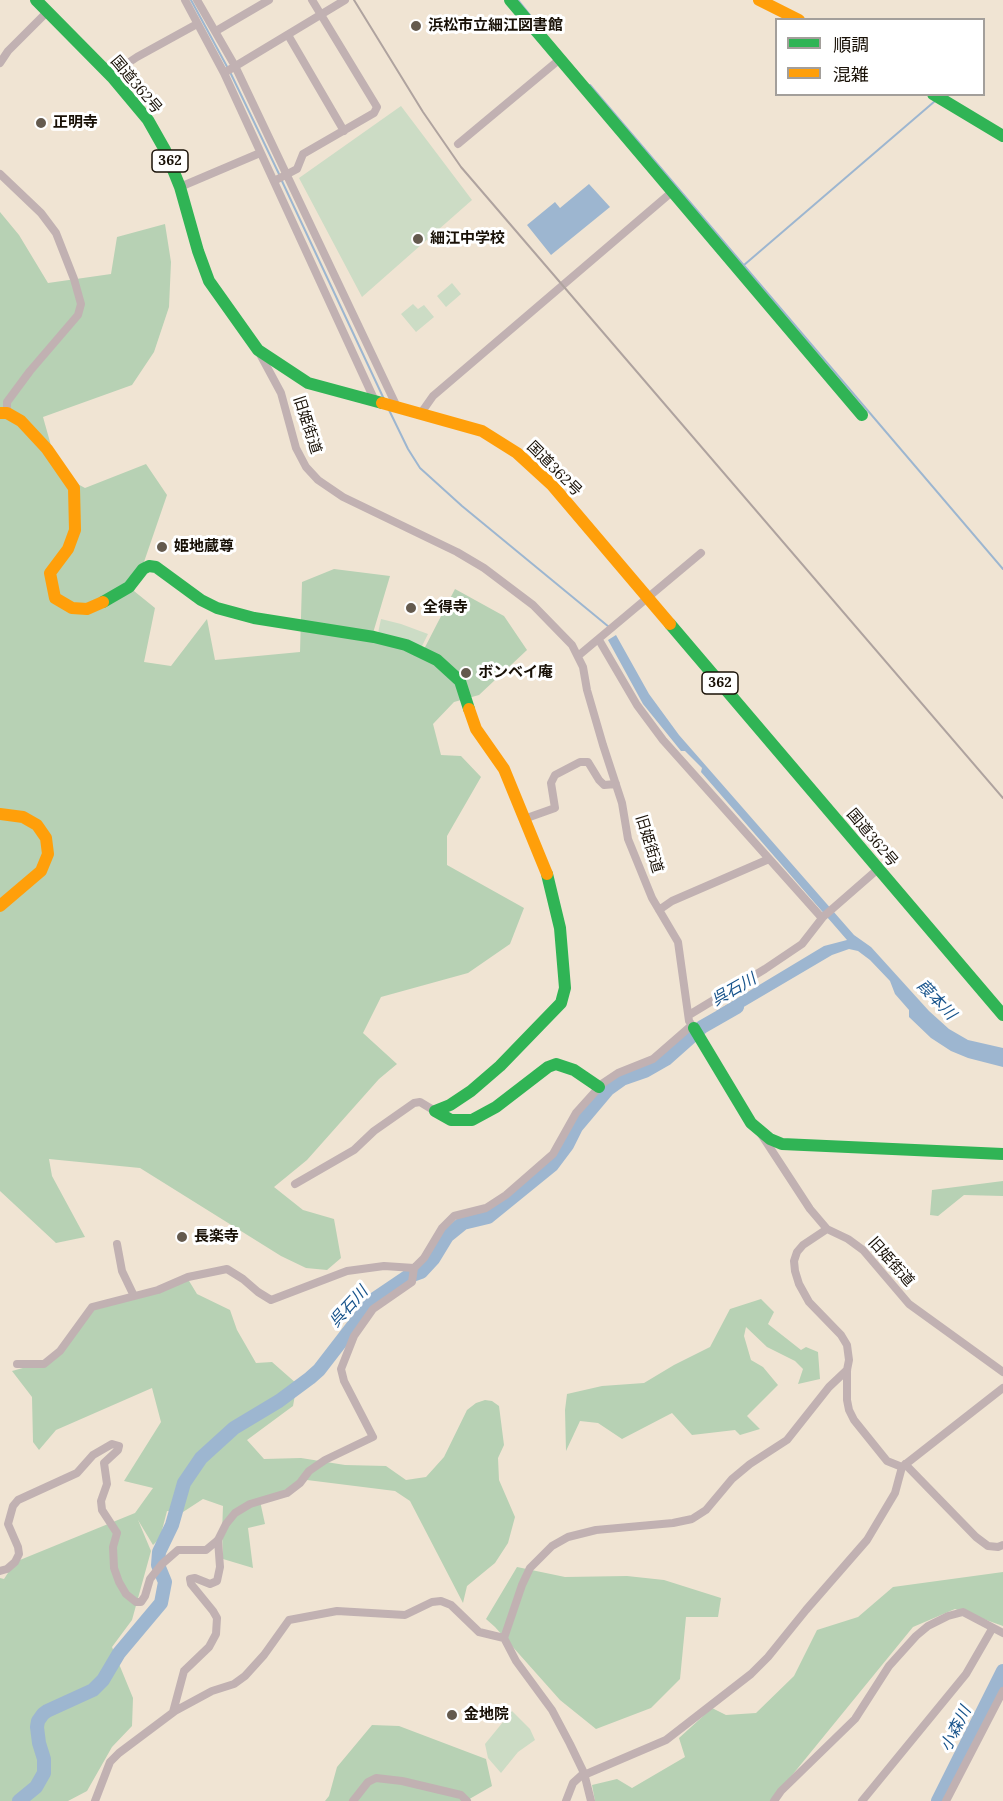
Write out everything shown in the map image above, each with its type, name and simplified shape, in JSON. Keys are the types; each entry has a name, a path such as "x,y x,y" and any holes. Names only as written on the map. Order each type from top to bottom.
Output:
{"main road":[{"name":"国道362号","path":"36,0 112,77 148,120 165,150 180,187 209,281 258,350 308,383 482,431 517,453 552,485 1003,1015"},
{"path":"510,0 862,415"},
{"path":"759,0 795,18"},
{"path":"936,96 1003,136"},
{"path":"4,413 21,421 47,449 74,488 75,530 68,549 50,573 55,598 72,608 87,609 104,602 129,587 143,569 149,566 156,567 201,600 217,608 254,618 391,640 436,660 460,681 476,729 504,769 550,881 557,914 565,988 561,1003 500,1066 450,1105 435,1111"},
{"path":"0,814 23,817 37,825 46,838 48,854 41,871 0,906"},
{"name":"旧姫街道","path":"695,1030 751,1123 760,1132"},
{"path":"435,1111 451,1120 472,1120 496,1107 548,1067 556,1064 574,1070 599,1087"},
{"path":"760,1132 782,1144 1003,1155"}],"street":[{"path":"185,0 224,72 375,401"},
{"path":"197,0 235,66 398,407"},
{"path":"216,31 269,0"},
{"path":"274,181 297,169 303,154 374,113 376,107 312,0"},
{"path":"224,72 345,0"},
{"path":"0,63 8,51 47,12"},
{"path":"112,77 137,57 197,24"},
{"path":"288,35 344,131"},
{"path":"458,144 560,59"},
{"path":"180,187 260,153"},
{"path":"0,174 41,213 56,234 74,279 81,304 78,315 30,371 7,402 4,413"},
{"path":"421,413 433,396 673,191"},
{"name":"旧姫街道","path":"258,350 281,393 296,448 306,467 318,480 343,497 457,552 484,568 533,605 568,639 578,656 622,803 628,839 642,878 678,942 689,1015 695,1030"},
{"path":"578,656 701,554"},
{"path":"600,639 637,705 663,740 822,918"},
{"path":"524,819 555,808 551,783 555,775 580,762 588,762 598,780 604,785 616,784"},
{"path":"659,910 672,901 769,859"},
{"path":"689,1015 802,944 822,918 878,869"},
{"path":"0,1571 8,1569 19,1554 8,1524 13,1506 18,1500 77,1473 93,1455 112,1444 119,1446 118,1450 104,1463 107,1484 101,1502 102,1510 117,1533 113,1547 114,1568 119,1582 126,1594 136,1602 141,1602 150,1579 178,1550 206,1550 218,1540 235,1513 250,1504 287,1493 300,1483 309,1471 325,1460 373,1437 344,1382 341,1370 354,1336 373,1309 412,1282 414,1269 424,1258 442,1228 454,1216 486,1208 506,1195 553,1154 576,1113 599,1087 618,1073 653,1059 695,1030"},
{"path":"295,1184 354,1150 374,1131 414,1103 420,1102 435,1111"},
{"name":"旧姫街道","path":"760,1132 810,1209 827,1229 848,1239 862,1250 909,1304 1003,1372"},
{"path":"827,1229 797,1252 794,1261 795,1271 809,1302 841,1335 847,1345 849,1410 854,1420 887,1461 892,1465 904,1466 976,1537 988,1546 1003,1545"},
{"path":"117,1244 122,1271 134,1296"},
{"path":"17,1364 44,1364 60,1351 92,1307 158,1290 188,1277 227,1269 271,1299 347,1271 384,1266 414,1269"},
{"path":"591,1801 584,1774 552,1710 516,1661 504,1638 530,1568 552,1546 568,1537 596,1530 673,1523 692,1519 706,1510 743,1470 787,1440 829,1387 847,1370"},
{"path":"566,1801 573,1783 584,1774 666,1740 751,1674 867,1540 895,1493 904,1466 1003,1388"},
{"path":"173,1712 184,1671 209,1647 216,1635 217,1618 191,1584 190,1579 195,1578 210,1584 217,1581 220,1567 218,1540"},
{"path":"95,1801 110,1762 119,1753 173,1712 245,1676 264,1655 289,1620 337,1611 405,1615 432,1602 441,1601 451,1605 479,1632 504,1638"},
{"path":"774,1801 781,1791 855,1719 889,1666 928,1626 948,1616 963,1612 1003,1633"},
{"path":"862,1801 966,1674 992,1629"},
{"path":"946,1801 1003,1691"},
{"path":"353,1801 368,1782 376,1778 402,1781 461,1795 467,1801"}],"green space":[{"path":"401,106 472,200 362,297 299,178"},
{"path":"0,212 19,235 48,283 111,274 117,237 165,224 171,262 169,307 154,352 132,385 43,417 59,474 85,488 146,464 167,495 134,591 155,608 144,662 171,666 207,619 215,660 300,652 302,582 334,569 390,576 373,633 421,655 455,589 504,616 527,650 479,695 454,702 433,724 441,755 461,756 481,777 447,836 447,865 524,908 510,944 468,973 381,997 363,1033 397,1064 379,1079 307,1160 274,1187 303,1210 334,1219 341,1258 327,1270 306,1268 281,1256 140,1168 49,1159 52,1176 85,1237 56,1243 0,1191"},
{"path":"452,283 461,294 446,307 437,296"},
{"path":"413,304 418,309 424,305 434,317 416,332 401,314"},
{"path":"381,619 428,634 421,648 378,633"},
{"path":"1003,1181 1003,1196 964,1195 938,1216 930,1215 932,1190"},
{"path":"186,1276 197,1294 230,1310 237,1330 256,1363 272,1362 297,1384 293,1406 247,1440 264,1459 301,1458 345,1465 386,1466 406,1480 426,1477 444,1457 467,1410 485,1400 492,1401 499,1406 504,1445 498,1458 499,1480 515,1517 508,1543 495,1563 467,1586 463,1603 410,1501 395,1491 307,1480 260,1501 265,1524 248,1528 253,1568 223,1559 223,1506 203,1499 183,1512 167,1511 160,1538 153,1545 138,1520 151,1551 132,1620 112,1647 133,1698 132,1726 112,1747 87,1791 68,1801 0,1801 0,1578 4,1579 15,1562 135,1513 153,1488 124,1481 161,1422 152,1388 56,1430 39,1450 33,1442 32,1397 12,1371 48,1361 92,1307 151,1292"},
{"path":"761,1299 774,1312 768,1324 801,1350 806,1347 818,1352 820,1379 798,1384 803,1369 795,1361 767,1347 746,1327 744,1336 751,1360 763,1367 778,1385 747,1416 760,1429 740,1435 735,1430 692,1435 672,1413 622,1439 598,1423 580,1421 566,1451 567,1394 602,1386 644,1383 710,1347 730,1309"},
{"path":"517,1567 565,1577 627,1576 664,1580 721,1598 718,1617 686,1617 680,1679 651,1708 596,1729 560,1700 486,1619"},
{"path":"1003,1572 1003,1626 955,1609 913,1627 771,1801 595,1801 592,1785 617,1779 632,1788 685,1757 679,1738 712,1708 726,1715 756,1713 794,1676 817,1630 858,1617 893,1587"},
{"path":"512,1711 530,1729 535,1740 518,1752 501,1773 488,1758 485,1744"},
{"path":"372,1725 399,1726 486,1759 492,1786 466,1801 325,1801 329,1796 337,1767"}],"water":[{"path":"589,184 610,207 551,255 527,225 555,202 560,208"},
{"path":"616,635 649,694 679,735 854,935 871,947 929,1011 949,1029 968,1040 1003,1048 1003,1067 968,1058 951,1051 931,1038 909,1017 909,1010 895,994 890,981 870,960 858,951 849,949 832,955 725,1018 716,1011 824,946 847,940 701,772 702,768 685,751 681,751 643,704 608,640"}],"waterway":[{"path":"191,0 231,74 279,174"},
{"path":"518,0 530,15"},
{"path":"590,85 1003,569"},
{"path":"744,265 935,101"},
{"path":"281,179 383,397"},
{"path":"389,410 420,468 462,506 609,627"},
{"name":"呉石川","path":"19,1801 36,1787 44,1773 44,1759 37,1727 43,1714 93,1690 103,1680 119,1653 161,1603 165,1582 158,1565 159,1552 172,1525 184,1483 201,1458 234,1428 279,1401 319,1370 373,1300 407,1277 421,1272 433,1259 447,1236 463,1223 488,1217 552,1165 567,1145 576,1127 608,1089 622,1079 645,1071 666,1059 702,1027 737,1007"},
{"name":"小森川","path":"938,1801 1003,1671"}],"railway":[{"path":"354,0 423,112 461,167 1003,798"}],"traffic: fast":[{"path":"36,0 112,77 148,120 165,150 180,187 209,281 258,350 308,383 382,403"},
{"path":"510,0 862,415"},
{"path":"936,96 1003,136"},
{"path":"103,602 129,587 143,569 149,566 156,567 201,600 217,608 254,618 374,637 406,645 437,660 460,681 469,709"},
{"path":"670,624 1003,1015"},
{"path":"547,874 560,928 565,988 561,1003 500,1066 471,1091 450,1105 435,1111 451,1120 472,1120 496,1107 548,1067 556,1064 574,1070 599,1087"},
{"path":"694,1028 751,1123 770,1139 782,1144 1003,1154"}],"traffic: slow":[{"path":"759,0 795,18"},
{"path":"382,403 482,431 517,453 552,485 670,624"},
{"path":"0,413 7,413 21,421 47,449 74,488 75,530 68,549 50,573 55,598 72,608 87,609 103,602"},
{"path":"469,709 476,729 504,769 547,874"},
{"path":"0,814 23,817 37,825 46,838 48,854 41,871 0,906"}],"place":[{"name":"浜松市立細江図書館","path":"416,26"},
{"name":"正明寺","path":"41,123"},
{"name":"細江中学校","path":"418,239"},
{"name":"姫地蔵尊","path":"162,547"},
{"name":"全得寺","path":"411,608"},
{"name":"ボンベイ庵","path":"466,673"},
{"name":"長楽寺","path":"182,1237"},
{"name":"金地院","path":"452,1715"}],"water label":[{"name":"葭本川","path":"936,1000"}]}
